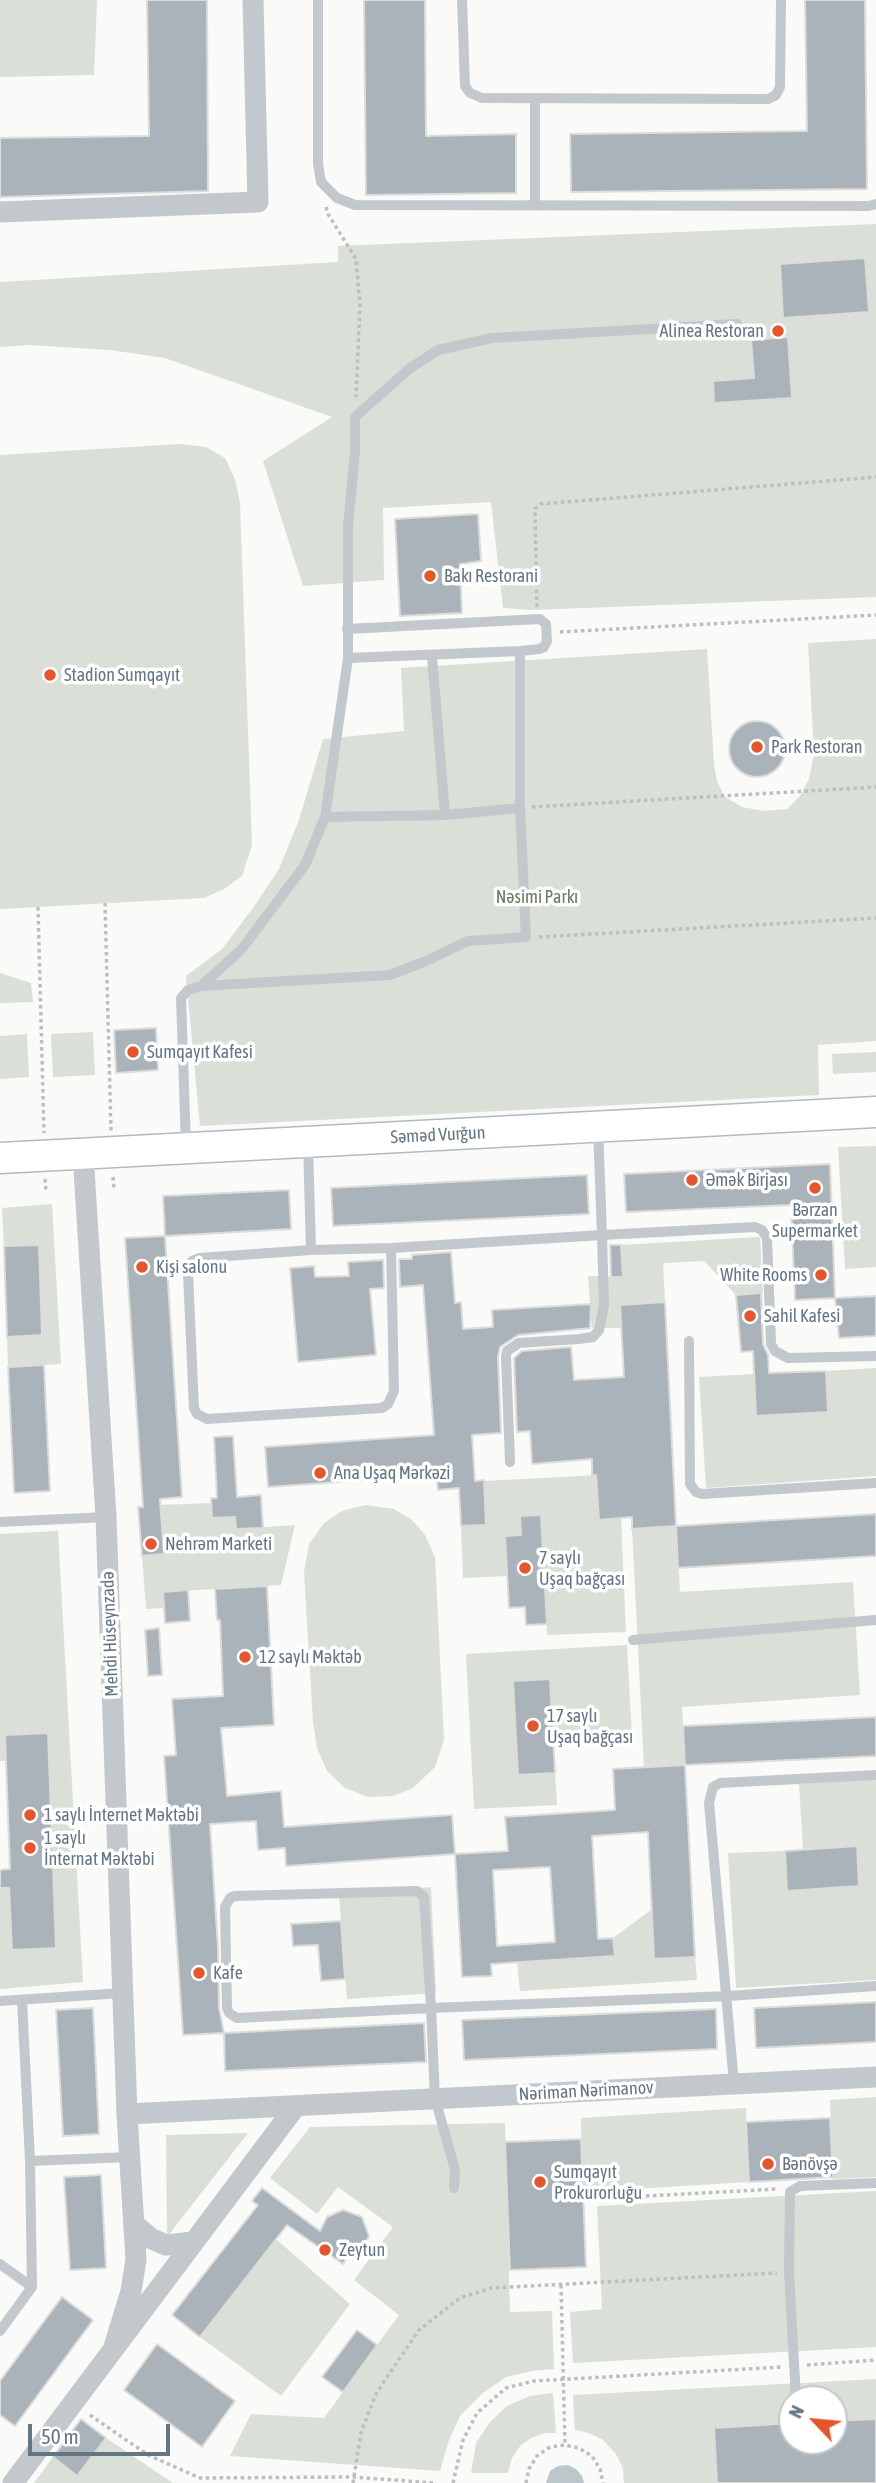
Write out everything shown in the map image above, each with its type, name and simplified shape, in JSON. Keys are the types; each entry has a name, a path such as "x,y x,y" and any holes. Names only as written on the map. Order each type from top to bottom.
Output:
{"main road":[{"name":"Səməd Vurğun","path":"0,1158 876,1112"}],"street":[{"path":"0,212 258,202 253,0"},
{"name":"Mehdi Hüseynzadə","path":"97,1153 106,1517 127,2114 136,2260 133,2281 114,2347"},
{"name":"Nəriman Nərimanov","path":"127,2114 876,2077"},
{"path":"13,2483 296,2106"},
{"path":"134,2224 152,2239 166,2245 193,2242"}],"lane":[{"path":"318,0 318,164 321,182 337,198 355,205 876,204"},
{"path":"462,0 465,86 470,93 482,98 768,99 776,95 780,87 781,0"},
{"path":"534,98 535,205"},
{"path":"201,986 241,950 305,865 325,817 348,658 348,526 355,452 355,417 410,369 438,349 492,338 737,324"},
{"path":"346,629 544,621 546,624 547,641 544,647 432,656 348,658"},
{"path":"186,1148 180,1004 181,998 188,990 201,986 390,975 468,941 526,937 520,808 520,651"},
{"path":"432,656 445,815"},
{"path":"325,817 445,815 520,808"},
{"path":"510,1462 506,1357 508,1351 519,1343 593,1337 599,1330 604,1306 598,1127"},
{"path":"308,1142 312,1250"},
{"path":"391,1248 394,1391 388,1404 382,1408 202,1418 194,1408 188,1273 192,1261 199,1258 755,1227 762,1230 767,1238 772,1344 775,1350 788,1358 876,1356"},
{"path":"689,1341 690,1484 696,1492 702,1494 876,1483"},
{"path":"0,1522 106,1517"},
{"path":"633,1640 876,1620"},
{"path":"734,2084 709,1803 713,1787 720,1783 876,1775"},
{"path":"454,2188 455,2170 435,2098 431,2008 424,1897 417,1891 235,1896 227,1902 227,2008 232,2016 237,2018 431,2008 727,1996 876,1986"},
{"path":"0,2001 123,1993"},
{"path":"0,2330 32,2287 30,2161 22,2000"},
{"path":"30,2161 130,2157"},
{"path":"796,2385 789,2272 790,2192 793,2188 876,2183"},
{"path":"0,2264 32,2287"},
{"path":"0,2477 7,2483"}],"path":[{"path":"321,182 328,214 356,259 360,304 355,417"},
{"path":"537,620 535,509 540,504 876,477"},
{"path":"551,633 876,615"},
{"path":"520,808 876,788"},
{"path":"104,903 97,1153 114,1189"},
{"path":"38,907 46,1191"},
{"path":"526,937 876,918"},
{"path":"590,2199 785,2189"},
{"path":"353,2483 361,2432 377,2392 419,2330 460,2298 491,2288 789,2272"},
{"path":"561,2284 565,2445"},
{"path":"453,2483 463,2440 477,2413 506,2389 534,2381 876,2360"},
{"path":"73,2403 148,2455 200,2478 353,2477 434,2483"},
{"path":"526,2483 529,2469 537,2456 550,2447 565,2445 579,2448 592,2456 600,2469 603,2483"}],"green space":[{"path":"0,0 97,0 94,75 0,77"},
{"path":"876,224 876,597 531,610 503,608 491,502 383,508 384,580 303,586 263,461 332,417 165,358 110,350 29,345 0,347 0,282 338,262 338,246"},
{"path":"179,444 206,447 225,458 235,479 240,503 252,845 242,876 224,889 204,898 0,909 0,455"},
{"name":"Nəsimi Parkı","path":"876,639 876,1041 818,1045 819,1095 200,1126 186,976 222,949 279,869 299,820 323,739 404,731 401,668 707,649 717,781 725,797 742,807 764,811 787,809 800,796 809,779 814,754 808,643"},
{"path":"0,973 31,983 33,1002 0,1003"},
{"path":"93,1032 95,1075 53,1077 51,1034"},
{"path":"27,1034 29,1077 0,1079 0,1036"},
{"path":"876,1052 876,1072 833,1074 832,1054"},
{"path":"876,1146 876,1267 845,1269 838,1147"},
{"path":"52,1204 61,1364 8,1367 7,1337 42,1335 39,1245 4,1246 2,1208"},
{"path":"760,1237 763,1293 736,1295 704,1261 663,1263 665,1302 621,1305 621,1328 592,1328 588,1276 623,1277 621,1245"},
{"path":"876,1368 876,1476 706,1488 699,1377 754,1374 757,1416 828,1412 826,1371"},
{"path":"619,1474 597,1495 599,1520 621,1518 626,1632 547,1635 541,1515 520,1516 521,1535 505,1536 507,1576 463,1578 461,1526 484,1481"},
{"path":"211,1503 212,1518 235,1517 237,1529 295,1525 281,1585 164,1592 164,1608 146,1609 142,1556 164,1554 160,1505"},
{"path":"366,1505 394,1509 411,1519 425,1535 435,1557 444,1740 435,1767 413,1788 393,1796 368,1797 345,1788 327,1771 317,1748 313,1722 304,1572 309,1544 324,1523 342,1511"},
{"path":"676,1526 680,1592 853,1582 860,1695 682,1707 685,1765 644,1767 632,1529"},
{"path":"58,1531 83,1982 0,1989 0,1889 9,1888 12,1950 56,1948 48,1733 6,1735 6,1761 0,1761 0,1534"},
{"path":"627,1645 632,1737 553,1741 550,1679 513,1681 518,1774 555,1773 557,1805 474,1809 466,1654"},
{"path":"876,1779 876,1980 736,1988 728,1853 785,1851 787,1891 858,1886 856,1846 803,1849 799,1784"},
{"path":"431,1887 436,1993 347,1999 339,1896"},
{"path":"651,1910 654,1959 695,1957 697,1980 520,1991 517,1962 614,1956 613,1938"},
{"path":"876,2097 876,2177 833,2179 830,2100"},
{"path":"746,2108 749,2182 582,2192 581,2118"},
{"path":"505,2123 510,2312 552,2311 554,2369 506,2377 483,2393 460,2416 449,2440 440,2471 230,2456 251,2414 324,2418 399,2315 354,2280 393,2227 338,2187 317,2214 270,2178 310,2127"},
{"path":"248,2133 167,2237 166,2135"},
{"path":"876,2191 876,2347 573,2363 570,2312 602,2309 597,2206"},
{"path":"276,2239 350,2304 281,2396 200,2337"},
{"path":"876,2379 876,2419 848,2420 848,2385 778,2385 778,2424 714,2428 717,2483 624,2483 623,2468 616,2454 603,2440 575,2430 573,2395"},
{"path":"553,2393 556,2433 545,2433 531,2438 520,2446 512,2458 508,2473 471,2473 476,2443 490,2422 507,2406 530,2396"},
{"path":"106,2438 173,2483 34,2483 53,2457 77,2475"}],"shaded area":[{"path":"568,2465 576,2469 584,2483 546,2483 550,2471 558,2466"}],"building":[{"path":"147,0 207,0 208,191 0,197 0,138 149,136"},
{"path":"364,0 425,0 426,136 516,134 516,193 366,195"},
{"path":"805,0 865,0 867,189 571,192 570,134 807,131"},
{"path":"865,258 869,312 783,318 780,264"},
{"path":"788,337 792,398 714,403 713,381 754,378 751,340"},
{"path":"478,514 481,561 460,564 462,613 400,616 395,519"},
{"path":"757,721 768,723 777,729 783,738 783,760 777,769 768,775 757,777 746,775 737,769 731,760 729,749 731,738 737,729 746,723"},
{"path":"156,1028 158,1070 116,1073 114,1030"},
{"path":"830,1164 835,1298 795,1300 791,1205 626,1212 624,1174"},
{"path":"587,1175 589,1214 333,1226 331,1188"},
{"path":"289,1190 291,1229 165,1236 163,1196"},
{"path":"165,1236 182,1497 160,1499 164,1554 142,1556 138,1507 143,1507 125,1238"},
{"path":"39,1245 42,1335 7,1337 4,1246"},
{"path":"610,1245 621,1245 623,1277 611,1277"},
{"path":"451,1252 455,1303 461,1302 463,1329 493,1327 492,1310 591,1304 590,1328 518,1335 500,1347 498,1357 501,1433 472,1435 475,1481 484,1480 486,1525 461,1526 459,1488 438,1490 436,1475 268,1487 265,1447 434,1435 423,1285 400,1287 399,1259 412,1259 412,1255"},
{"path":"383,1260 384,1288 370,1289 376,1355 298,1362 290,1268 314,1266 315,1277 349,1276 348,1262"},
{"path":"761,1293 763,1344 768,1355 769,1373 826,1371 828,1412 756,1416 753,1351 741,1352 736,1295"},
{"path":"876,1296 876,1336 839,1338 835,1298"},
{"path":"665,1302 676,1526 632,1529 632,1517 599,1520 596,1475 592,1476 592,1459 532,1464 530,1431 517,1432 514,1358 522,1351 571,1347 574,1380 624,1377 620,1305"},
{"path":"44,1365 50,1491 14,1493 8,1367"},
{"path":"233,1436 237,1497 261,1495 263,1528 236,1529 235,1517 212,1518 211,1498 217,1498 214,1437"},
{"path":"876,1514 876,1556 678,1568 676,1526"},
{"path":"541,1515 547,1624 526,1625 525,1607 509,1608 505,1536 521,1535 520,1516"},
{"path":"267,1586 274,1725 221,1728 227,1796 281,1791 284,1827 452,1815 455,1854 286,1866 285,1848 258,1850 256,1821 210,1824 219,2008 224,2033 183,2035 164,1756 176,1755 172,1699 223,1696 220,1620 217,1620 215,1589"},
{"path":"188,1590 190,1621 165,1623 163,1592"},
{"path":"159,1628 162,1675 148,1676 145,1630"},
{"path":"550,1679 555,1773 518,1775 513,1681"},
{"path":"876,1717 876,1756 685,1765 683,1726"},
{"name":"1 saylı İnternet Məktəbi","path":"48,1733 56,1948 12,1950 9,1888 0,1888 0,1870 10,1869 5,1735"},
{"path":"685,1765 695,1957 654,1959 648,1832 592,1836 598,1939 613,1938 615,1956 491,1964 492,1976 462,1977 455,1854 508,1851 505,1817 615,1810 613,1769","holes":["550,1867 555,1942 497,1946 493,1870"]},
{"path":"857,1846 859,1886 787,1891 785,1851"},
{"path":"341,1921 345,1979 321,1981 318,1945 293,1946 291,1924"},
{"path":"876,2002 876,2042 756,2048 754,2008"},
{"path":"93,2008 99,2134 63,2136 56,2010"},
{"path":"716,2009 717,2049 464,2060 462,2020"},
{"path":"424,2023 426,2062 225,2071 224,2033"},
{"path":"830,2118 833,2177 749,2182 746,2122"},
{"path":"581,2139 586,2267 510,2270 505,2142"},
{"path":"101,2175 106,2268 70,2270 64,2177"},
{"path":"262,2188 320,2231 327,2217 343,2210 362,2217 369,2236 360,2253 346,2259 343,2264 287,2225 200,2337 172,2315 258,2205 252,2201"},
{"path":"62,2297 93,2320 15,2426 0,2415 0,2381"},
{"path":"357,2330 377,2345 343,2392 322,2377"},
{"path":"157,2344 235,2401 202,2447 124,2390"},
{"path":"81,2419 106,2438 77,2476 53,2457"},
{"path":"876,2419 876,2483 717,2483 714,2428 778,2424 778,2455 848,2455 848,2420"}],"place":[{"name":"Alinea Restoran","path":"778,331"},
{"name":"Bakı Restorani","path":"430,576"},
{"name":"Stadion Sumqayıt","path":"50,675"},
{"name":"Park Restoran","path":"757,747"},
{"name":"Sumqayıt Kafesi","path":"133,1052"},
{"name":"Əmək Birjası","path":"692,1180"},
{"name":"Bərzan Supermarket","path":"815,1188"},
{"name":"Kişi salonu","path":"142,1267"},
{"name":"White Rooms","path":"821,1275"},
{"name":"Sahil Kafesi","path":"750,1316"},
{"name":"Ana Uşaq Mərkəzi","path":"320,1473"},
{"name":"Nehrəm Marketi","path":"151,1544"},
{"name":"7 saylı Uşaq bağçası","path":"525,1568"},
{"name":"12 saylı Məktəb","path":"245,1657"},
{"name":"17 saylı Uşaq bağçası","path":"533,1726"},
{"name":"1 saylı İnternet Məktəbi","path":"30,1815"},
{"name":"1 saylı İnternat Məktəbi","path":"30,1848"},
{"name":"Kafe","path":"199,1973"},
{"name":"Bənövşə","path":"768,2164"},
{"name":"Sumqayıt Prokurorluğu","path":"540,2182"},
{"name":"Zeytun","path":"325,2250"}]}
